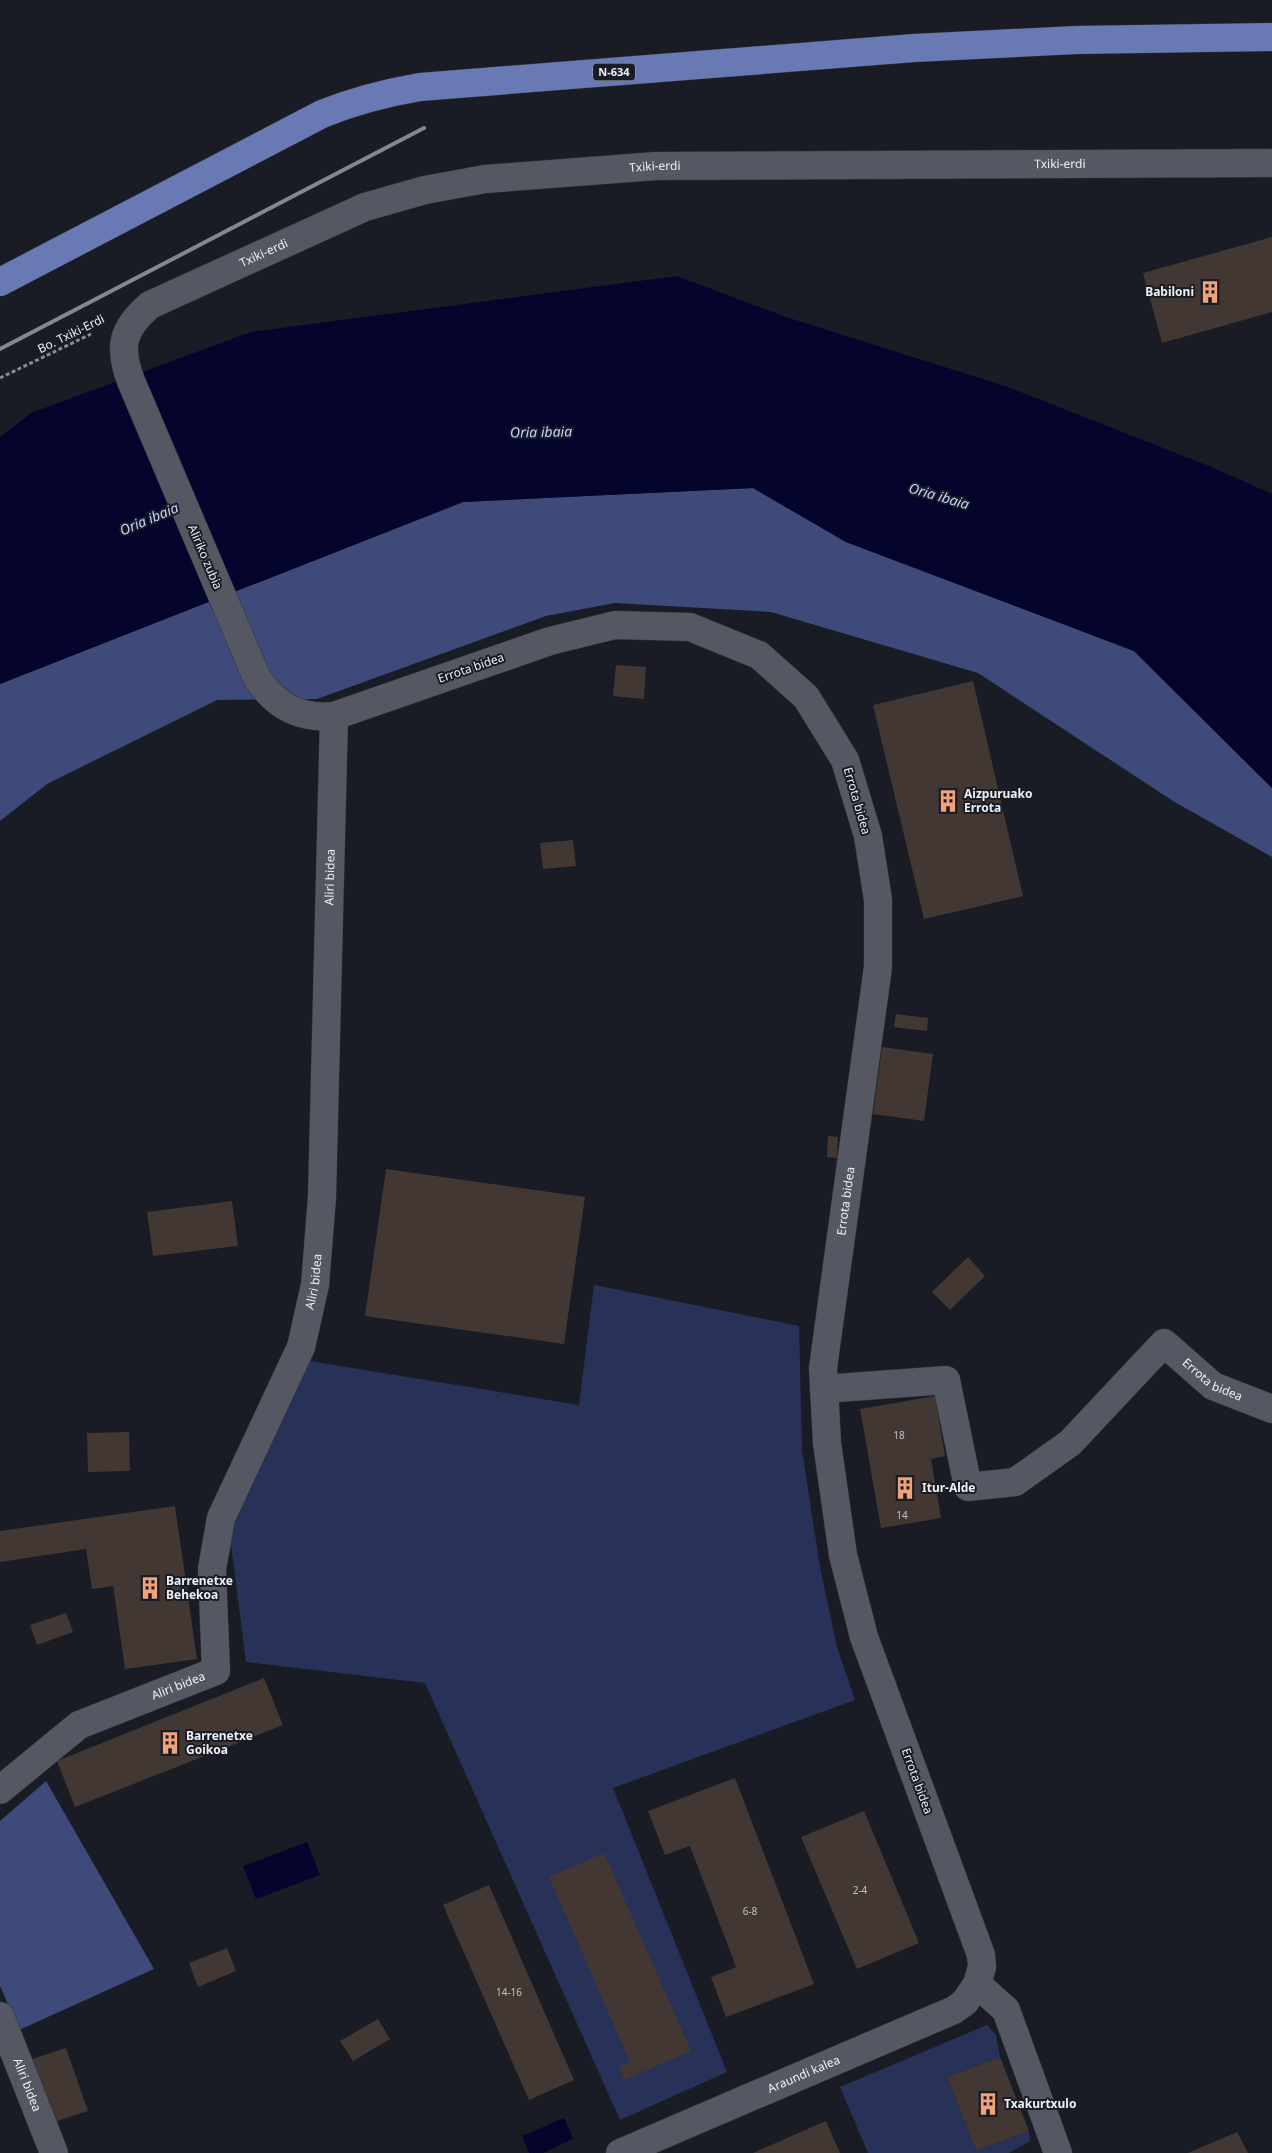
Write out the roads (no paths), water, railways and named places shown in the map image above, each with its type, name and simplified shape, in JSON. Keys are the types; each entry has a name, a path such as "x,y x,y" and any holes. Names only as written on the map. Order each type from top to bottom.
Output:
{"highway":[{"name":"N-634","path":"0,282 322,114 370,96 395,91 420,87 914,48 1076,40 1272,37"}],"street":[{"name":"Txiki-erdi","path":"131,381 123,361 124,345 128,330 137,316 150,305 365,207 425,190 485,179 656,166 1272,163"},
{"name":"Aliriko zubia","path":"131,381 257,678 276,702 288,709 303,715 334,716"},
{"name":"Errota bidea","path":"334,716 550,641 615,625 690,627 759,655 806,697 845,760 868,836 878,900 878,967 823,1368 827,1443 843,1556 862,1628 981,1954 982,1966 978,1984"},
{"name":"Aliri bidea","path":"0,1790 79,1725 216,1671 212,1569 221,1518 301,1347 315,1285 322,1197 334,716"},
{"name":"Errota bidea","path":"824,1389 946,1380 968,1487 1015,1482 1070,1443 1164,1343 1213,1386 1272,1409"},
{"name":"Araundi kalea","path":"620,2153 954,2010 966,2002 978,1984"},
{"path":"978,1984 1006,2010 1058,2153"},
{"name":"Aliri bidea","path":"0,2016 54,2153"}],"water":[{"name":"Oria ibaia","path":"677,276 789,318 1008,387 1209,466 1272,494 1272,788 1134,651 846,542 753,488 463,502 0,684 0,437 31,413 251,332"},
{"path":"307,1842 320,1875 256,1899 243,1866"},
{"path":"564,2118 573,2139 543,2153 529,2153 522,2136"}],"railway":[{"path":"0,349 424,128"}],"place":[{"name":"Babiloni","path":"1210,292"},
{"name":"Aizpuruako Errota","path":"948,801"},
{"name":"Itur-Alde","path":"905,1488"},
{"name":"Barrenetxe Behekoa","path":"150,1588"},
{"name":"Barrenetxe Goikoa","path":"170,1743"},
{"name":"Txakurtxulo","path":"988,2104"}]}
